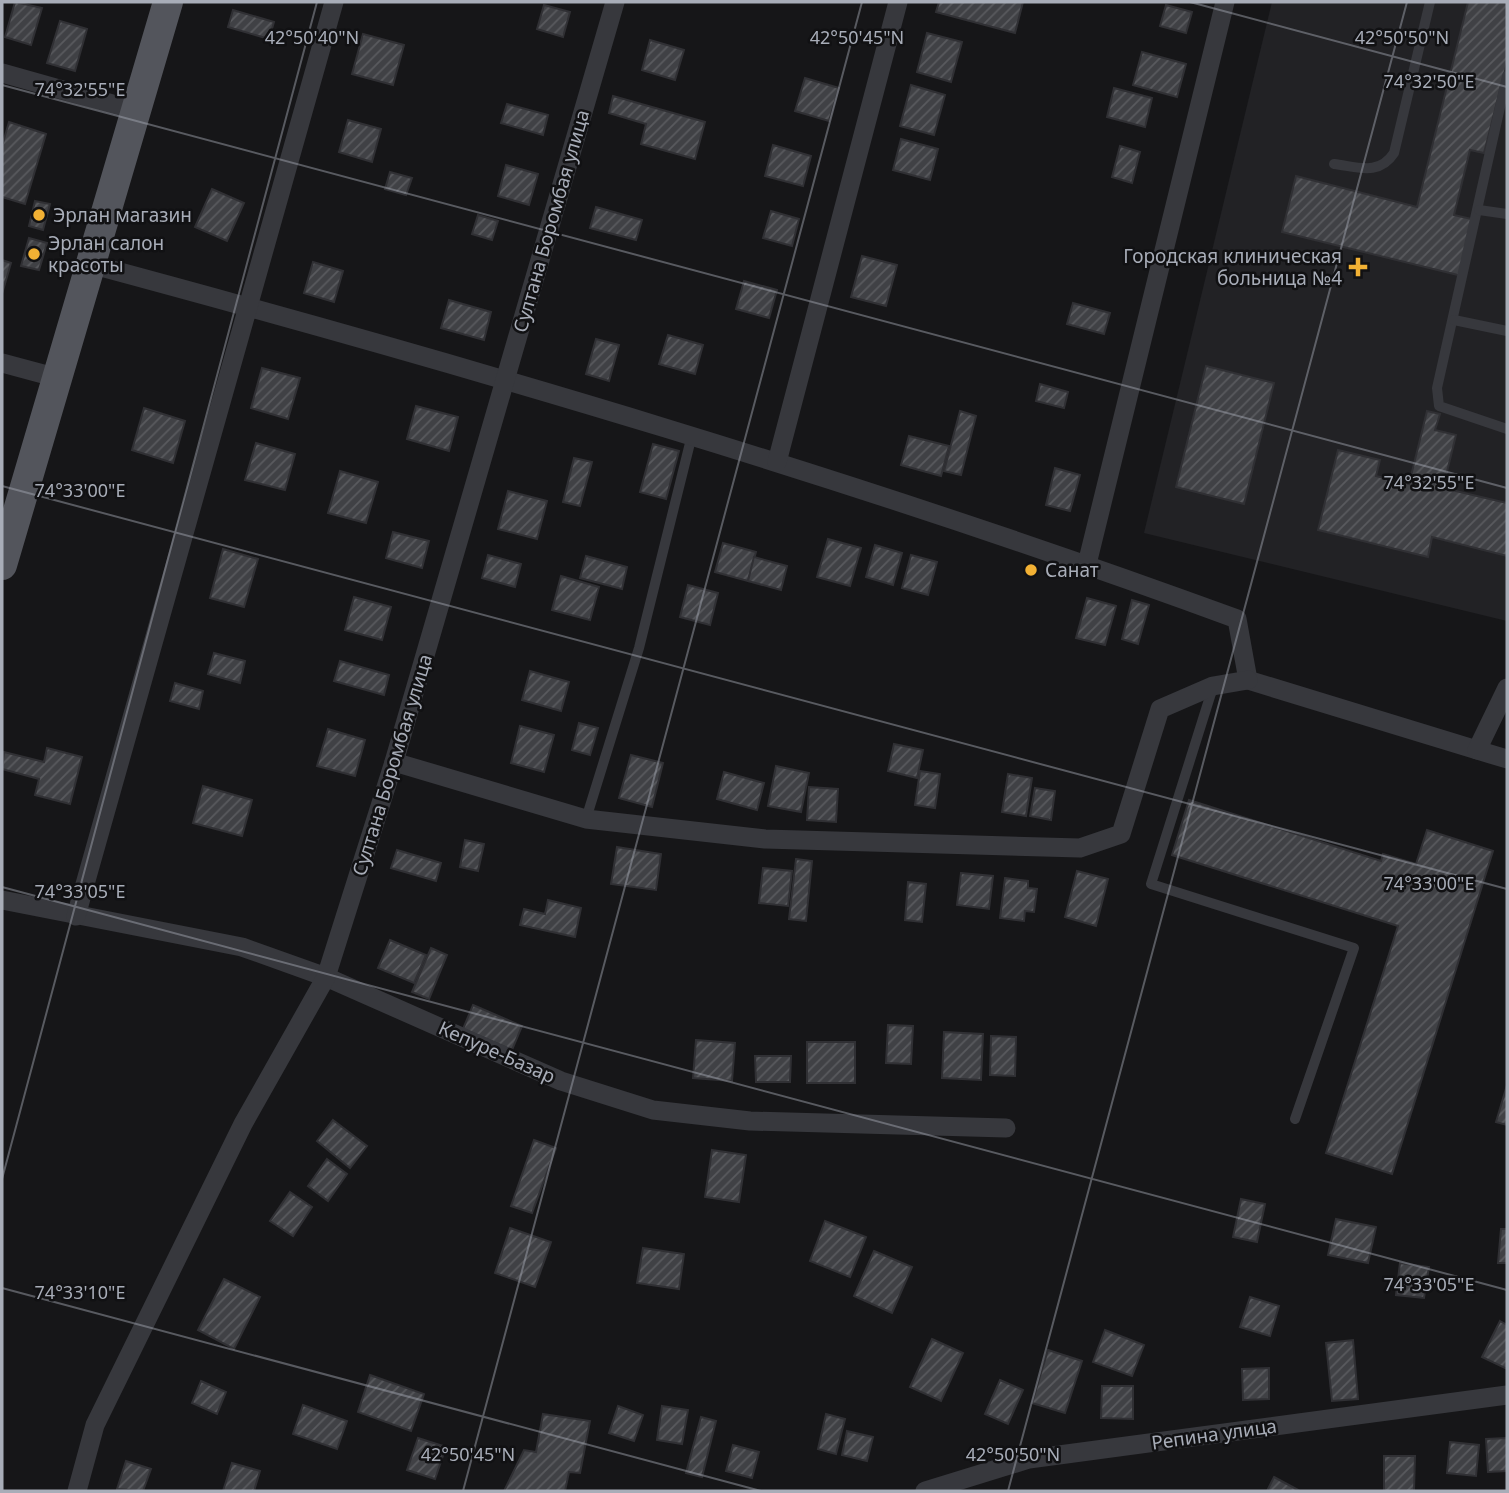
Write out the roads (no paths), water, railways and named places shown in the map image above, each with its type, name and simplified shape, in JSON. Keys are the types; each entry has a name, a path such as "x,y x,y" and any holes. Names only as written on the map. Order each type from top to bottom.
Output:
{"main road":[{"path":"2,565 168,2"}],"street":[{"path":"76,916 334,2"},
{"name":"Султана Боромбая улица","path":"77,1491 101,1413 243,1124 326,977 394,762 615,2"},
{"path":"777,462 898,2"},
{"path":"1087,564 1225,2"},
{"path":"2,73 137,111"},
{"path":"90,264 506,378 777,462 1087,564 1237,619 1248,680"},
{"path":"2,363 58,378"},
{"path":"394,762 586,819 765,839 1080,848 1121,834 1160,709 1213,686 1248,680 1507,759"},
{"path":"1477,750 1507,688"},
{"name":"Кепуре-Базар","path":"2,900 242,947 326,977 561,1081 653,1110 750,1121 1006,1128"},
{"name":"Репина улица","path":"925,1491 1029,1458 1507,1395"}],"lane":[{"path":"1334,164 1375,170 1388,163 1394,153 1430,2"},
{"path":"1507,76 1437,388 1439,406 1507,429"},
{"path":"1479,210 1507,215"},
{"path":"1454,320 1507,331"},
{"path":"586,819 639,648 692,435"},
{"path":"1213,686 1151,884 1354,948 1295,1119"}],"place":[{"name":"Эрлан магазин","path":"39,215"},
{"name":"Эрлан салон красоты","path":"34,254"},
{"name":"Городская клиническая больница №4","path":"1358,267"},
{"name":"Санат","path":"1031,570"}]}
